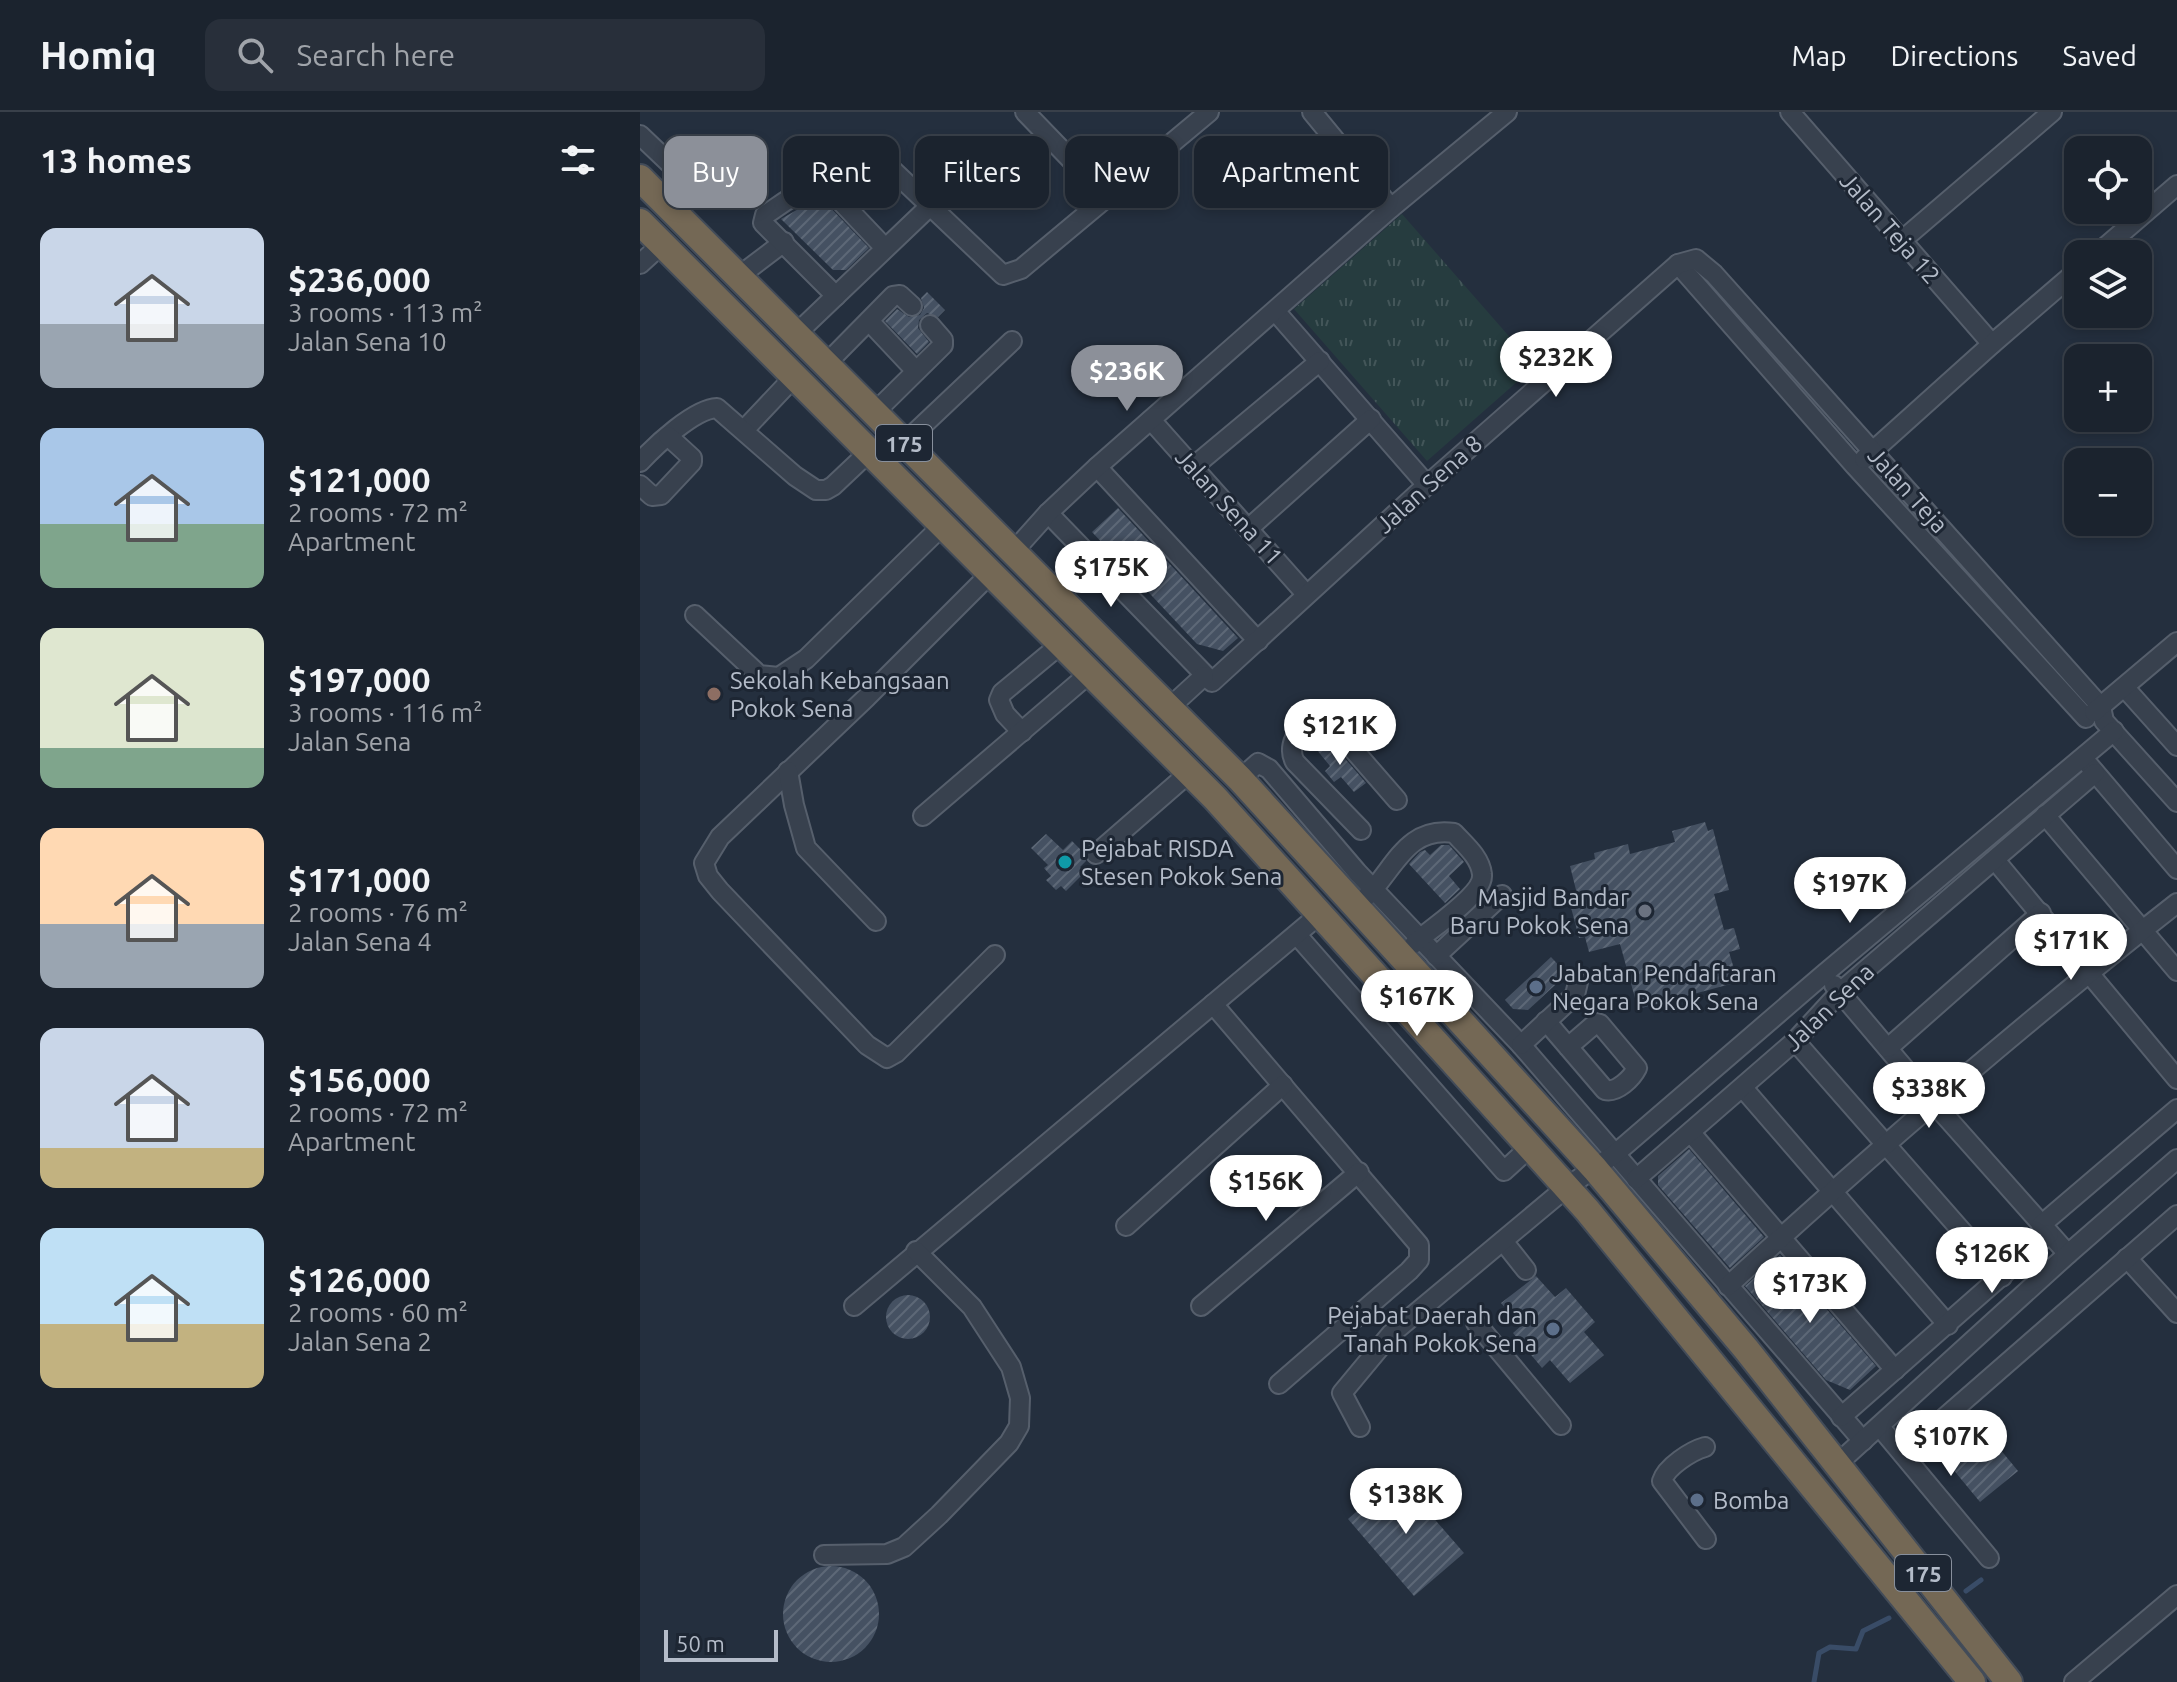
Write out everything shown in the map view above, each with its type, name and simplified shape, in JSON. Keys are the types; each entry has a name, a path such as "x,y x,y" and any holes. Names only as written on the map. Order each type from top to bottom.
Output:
{"highway":[{"name":"175","path":"640,178 664,202"},
{"name":"175","path":"670,208 1240,779 1400,957 1605,1161 1746,1349 2009,1682"},
{"name":"175","path":"640,222 1189,773 1436,1043 1567,1187 1677,1317 1972,1682"}],"street":[{"path":"1025,112 1065,153"},
{"path":"1312,112 1391,208"},
{"path":"1013,552 1048,513 1097,467 1391,208 1507,112"},
{"name":"Jalan Teja 12","path":"1790,112 1900,242 1992,344"},
{"path":"1900,242 2052,112"},
{"path":"1178,137 1207,113"},
{"path":"641,137 664,160"},
{"path":"899,177 915,193"},
{"path":"2113,240 2177,185"},
{"path":"836,296 763,223 763,218 809,189 829,189 885,248"},
{"path":"796,334 928,208"},
{"path":"930,208 1003,275 1021,269 1094,208"},
{"path":"738,277 784,242"},
{"path":"640,264 662,244"},
{"name":"Jalan Teja","path":"1696,259 1714,274 1873,451 2101,719 1855,466 1678,264 1696,259"},
{"name":"Jalan Sena 8","path":"1204,676 1209,681 1215,681 1427,485 1678,264"},
{"path":"1855,466 2064,282"},
{"path":"826,364 896,295 912,306"},
{"path":"1276,312 1427,485"},
{"path":"869,321 916,371"},
{"path":"874,413 943,345 943,340 930,325"},
{"path":"904,443 1012,341"},
{"path":"1193,467 1320,361"},
{"path":"744,430 794,377"},
{"path":"640,462 668,436 712,408 717,408 795,476 816,490 833,486 869,452"},
{"path":"1248,529 1371,419"},
{"name":"Jalan Sena 11","path":"1151,420 1306,594"},
{"path":"640,485 652,496 661,495 692,462 692,458 668,436"},
{"path":"1097,467 1258,641"},
{"path":"1048,513 1204,676 1169,708"},
{"path":"695,615 759,675 779,677 806,659 943,525"},
{"path":"991,573 720,837 704,863 708,876 720,891 867,1045 887,1058 896,1053 995,955"},
{"path":"1360,1427 1342,1393 1391,1334 1567,1187 1605,1161 2081,757 2101,719 2125,688 2176,643"},
{"path":"1022,732 1005,714 999,700 1002,693 1061,644"},
{"path":"923,816 1090,673"},
{"path":"2125,688 2177,746"},
{"path":"1361,830 1295,762 1291,744 1303,729 1321,719 1331,724 1397,800"},
{"path":"2101,719 2177,802"},
{"path":"2081,757 2177,869"},
{"path":"1240,779 1254,765 1264,765 1374,889 1521,1045 1605,1161 1636,1179 1863,1441"},
{"path":"788,771 806,848 876,921"},
{"path":"1096,854 1189,773"},
{"name":"Jalan Sena","path":"1636,1179 1795,1041 1840,992 2095,773"},
{"path":"1298,803 1317,787"},
{"path":"2045,815 2177,971"},
{"path":"1355,908 1398,858 1428,833 1454,833 1473,852 1482,874 1482,884 1474,895 1400,957"},
{"path":"1995,860 2177,1079"},
{"path":"1436,956 1502,895"},
{"path":"1728,1286 1932,1101 2177,903"},
{"path":"1888,1048 2041,913"},
{"path":"854,1306 1319,915"},
{"path":"1297,935 1504,1171 1530,1147"},
{"path":"1824,974 2068,1254"},
{"path":"1521,1045 1575,995 1578,982"},
{"path":"1213,1004 1416,1238 1420,1253 1419,1260 1279,1384"},
{"path":"1546,1021 1568,1047"},
{"path":"1795,1041 2002,1277"},
{"path":"1411,1064 1436,1043"},
{"path":"1126,1226 1283,1085"},
{"path":"1743,1088 1948,1325"},
{"path":"1841,1417 2002,1277 2045,1230 2177,1109"},
{"path":"1691,1133 1895,1370"},
{"path":"1836,1465 2177,1159"},
{"path":"1201,1306 1359,1172"},
{"path":"1904,1453 2177,1215"},
{"path":"1503,1241 1526,1270"},
{"path":"824,1555 887,1554 904,1547 1009,1443 1019,1426 1020,1398 1011,1367 972,1307 916,1251"},
{"path":"2127,1258 2177,1313"},
{"path":"1476,1323 1561,1425"},
{"path":"1880,1427 1989,1558"},
{"path":"1791,1459 1816,1439"},
{"path":"1705,1447 1693,1452 1664,1474 1662,1481 1706,1539"},
{"path":"2074,1682 2177,1595"}],"green space":[{"path":"1402,214 1535,366 1427,461 1294,309"}],"building":[{"path":"800,208 831,208 869,248 846,270 833,270 781,219"},
{"path":"927,292 945,310 938,317 927,313 919,320 918,328 929,342 917,354 885,321 897,309 909,317 920,315 924,308 921,298"},
{"path":"1118,508 1238,638 1223,651 1197,644 1092,532"},
{"path":"1329,740 1366,783 1354,792 1341,777 1334,782 1325,771 1330,766 1316,749"},
{"name":"Masjid Bandar Baru Pokok Sena","path":"1705,822 1708,831 1713,829 1729,890 1714,894 1724,930 1734,928 1740,949 1729,952 1738,982 1638,1009 1620,944 1589,952 1585,937 1579,938 1568,896 1577,894 1570,866 1595,859 1594,853 1628,844 1630,854 1675,842 1672,831"},
{"name":"Pejabat RISDA Stesen Pokok Sena","path":"1046,834 1063,850 1072,841 1084,853 1086,861 1080,867 1085,872 1066,891 1061,886 1056,890 1046,880 1051,876 1044,868 1048,865 1031,848"},
{"path":"1441,845 1449,845 1464,862 1449,876 1460,889 1445,903 1409,864 1420,852 1425,850 1430,855"},
{"name":"Jabatan Pendaftaran Negara Pokok Sena","path":"1551,957 1567,974 1528,1010 1513,1009 1505,1000"},
{"path":"1689,1149 1764,1237 1730,1268 1658,1185 1658,1176"},
{"path":"1780,1255 1876,1366 1850,1390 1826,1380 1745,1286"},
{"name":"Pejabat Daerah dan Tanah Pokok Sena","path":"1536,1276 1555,1297 1566,1288 1595,1322 1584,1332 1604,1355 1570,1383 1550,1360 1542,1368 1513,1333 1521,1326 1501,1303"},
{"path":"908,1295 924,1301 930,1317 924,1333 908,1339 892,1333 886,1317 892,1301"},
{"path":"1972,1415 2018,1471 1980,1502 1942,1456 1942,1440"},
{"path":"1397,1476 1464,1553 1414,1596 1348,1519"},
{"path":"822,1566 840,1566 858,1574 871,1587 879,1605 876,1633 858,1654 840,1662 822,1662 804,1654 791,1641 783,1623 783,1605 791,1587 804,1574"}],"waterway":[{"path":"1966,1591 1981,1580"},
{"path":"1814,1682 1819,1653 1830,1647 1856,1649 1863,1631 1889,1618"}],"place":[{"name":"Sekolah Kebangsaan Pokok Sena","path":"714,694"},
{"name":"Pejabat RISDA Stesen Pokok Sena","path":"1065,862"},
{"name":"Masjid Bandar Baru Pokok Sena","path":"1645,911"},
{"name":"Jabatan Pendaftaran Negara Pokok Sena","path":"1536,987"},
{"name":"Pejabat Daerah dan Tanah Pokok Sena","path":"1553,1329"},
{"name":"Bomba","path":"1697,1500"}]}
